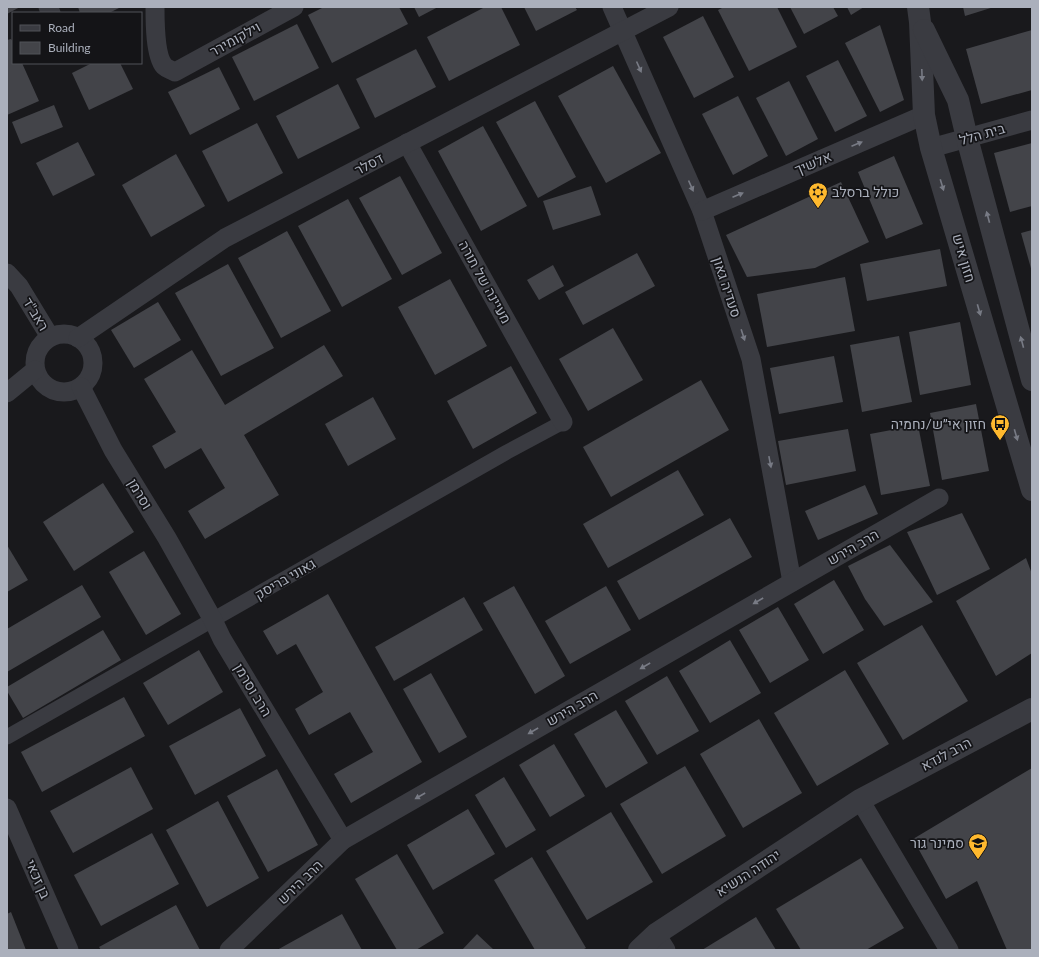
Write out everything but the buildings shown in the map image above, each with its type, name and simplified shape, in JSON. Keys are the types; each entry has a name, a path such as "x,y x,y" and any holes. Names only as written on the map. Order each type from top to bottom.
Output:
{"street":[{"name":"וילקומירר","path":"155,7 160,59 165,68 175,72 294,7"},
{"name":"סעדיה גאון","path":"612,7 702,211 751,359 792,582"},
{"name":"דסלר","path":"78,338 225,238 669,7"},
{"name":"חזון איש","path":"919,14 924,115 931,148 1032,490"},
{"name":"חזון איש","path":"919,14 958,100 1032,380"},
{"name":"אלשיך","path":"702,211 924,115"},
{"name":"בית הלל","path":"931,148 1032,120"},
{"name":"מעיינה של תורה","path":"407,143 563,422"},
{"name":"ראב\"ד","path":"7,273 20,286 50,337"},
{"path":"60,334 69,334 78,338 86,343 94,360 93,370 89,379 74,392 64,393 45,387 35,370 34,360 37,351 50,337 60,334"},
{"path":"7,394 35,370"},
{"name":"וסרמן","path":"81,387 113,450 167,538"},
{"name":"גאוני בריסק","path":"7,737 507,452 563,422"},
{"name":"הרב הירש","path":"229,950 343,840 939,498"},
{"name":"הרב וסרמן","path":"167,538 222,639 343,840"},
{"name":"הרב לנדא","path":"860,800 1032,709"},
{"path":"860,800 950,950"},
{"name":"יהודה הנשיא","path":"639,950 661,942 860,800"},
{"name":"בן זכאי","path":"7,808 69,950"}],"place":[{"name":"כולל ברסלב","path":"818,209"},
{"name":"חזון אי״ש/נחמיה","path":"1000,441"},
{"name":"סמינר גור","path":"978,860"}]}
